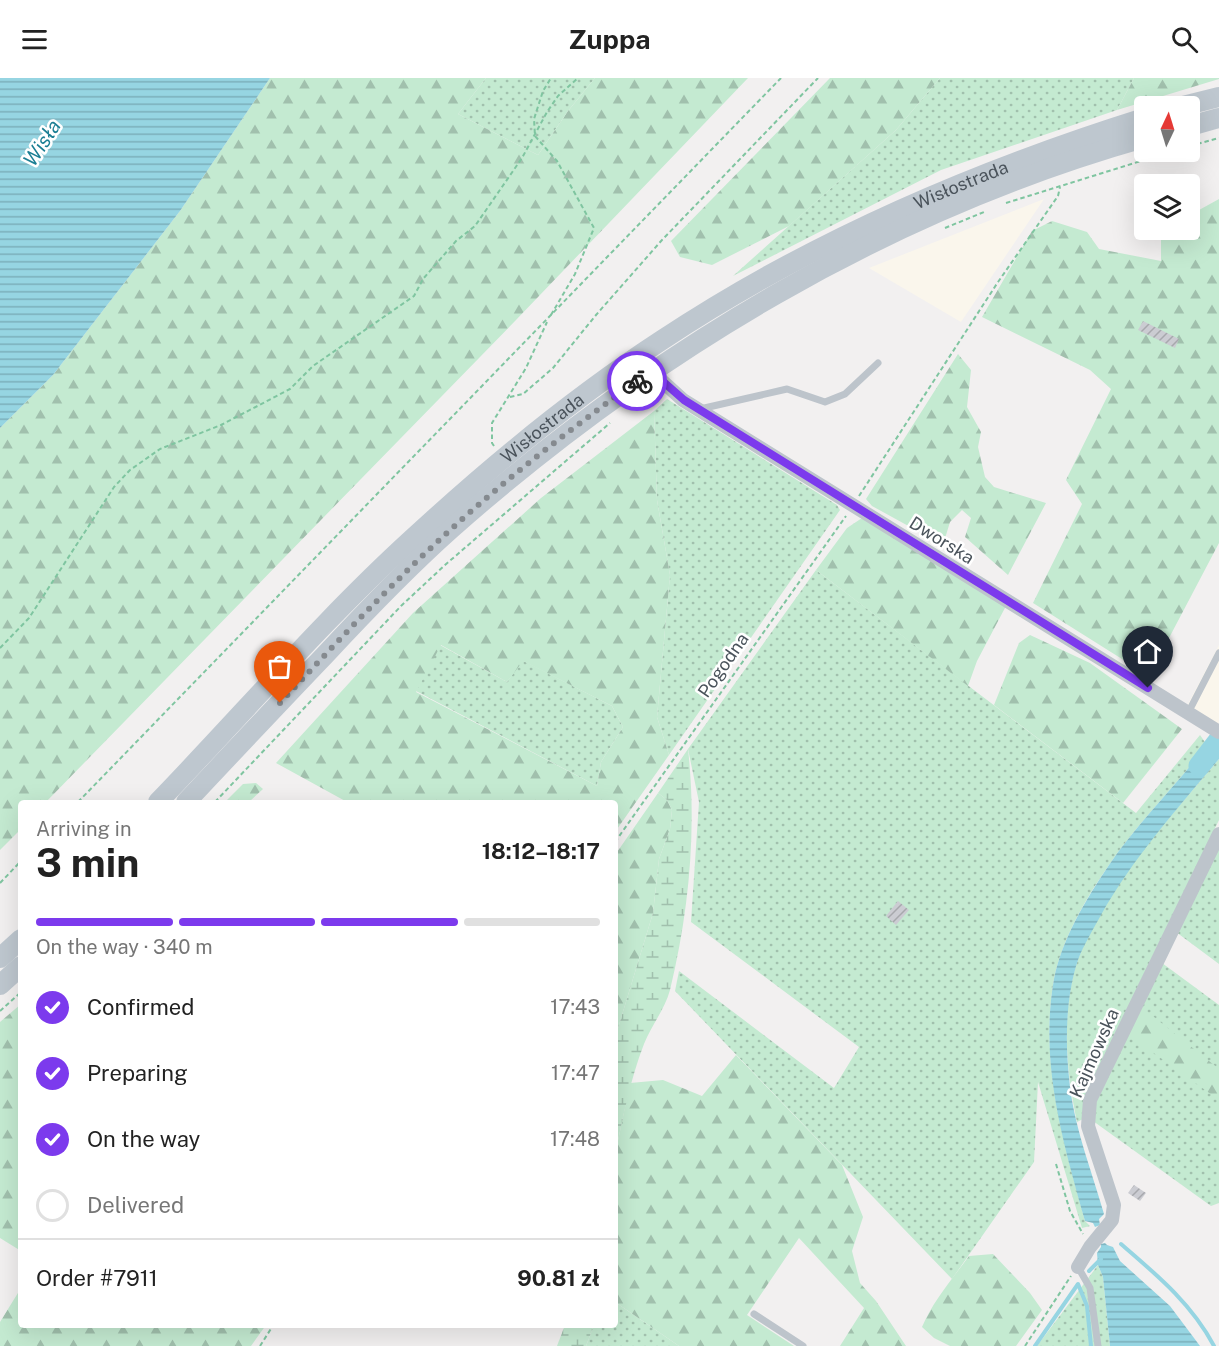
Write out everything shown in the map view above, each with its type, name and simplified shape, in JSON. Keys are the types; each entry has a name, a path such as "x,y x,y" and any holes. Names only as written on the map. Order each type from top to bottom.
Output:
{"main road":[{"path":"1200,102 1219,97"},
{"path":"1200,123 1219,118"},
{"name":"Wisłostrada","path":"188,800 351,627 449,531 645,364 725,300 878,219 1009,163 1134,121"},
{"name":"Wisłostrada","path":"160,800 410,540 503,458 579,398 878,240 1006,185 1134,141"},
{"path":"0,958 18,942"},
{"path":"0,985 18,969"}],"street":[{"name":"Dworska","path":"645,364 698,410 1218,731"},
{"name":"Kajmowska","path":"1077,1267 1112,1220 1114,1204 1088,1126 1090,1100 1219,834"}],"lane":[{"path":"698,410 787,389 825,402 845,394 878,363"},
{"path":"1188,712 1219,653"},
{"path":"1077,1267 1090,1288 1098,1346"},
{"path":"754,1314 803,1346"}],"path":[{"path":"503,458 492,443 492,423 526,368 548,320 575,274 594,228 556,161 535,136 534,119 543,91 551,78"},
{"path":"0,648 29,618 114,487 130,470 160,449 221,425 290,389 313,366 414,296 423,279 456,241 475,226 535,136 558,96 578,78"},
{"path":"80,800 781,78"},
{"path":"510,397 523,394 553,368 662,240 818,78"},
{"path":"1200,143 1219,138"},
{"path":"1000,205 1137,162"},
{"name":"Pogodna","path":"618,838 854,505 998,282 1058,196 1062,180"},
{"path":"935,232 989,210"},
{"path":"217,800 430,579 616,417"},
{"path":"0,883 18,864"},
{"path":"0,1011 18,995"},
{"path":"1056,1164 1071,1211 1090,1247"},
{"path":"1025,1346 1077,1267"},
{"path":"260,1346 271,1328"}],"shaded area":[{"path":"1044,199 961,322 869,268"},
{"path":"1219,645 1219,726 1187,706"}],"green space":[{"path":"270,78 486,78 458,114 538,155 568,111 595,78 748,78 516,320 48,800 18,800 18,832 0,850 0,428 53,375 180,211"},
{"path":"486,78 595,78 568,111 538,155 458,114"},
{"path":"830,78 940,78 896,130 789,226 712,265 680,257 671,241"},
{"path":"940,78 1134,78 1117,110 941,170 733,276 896,130"},
{"path":"1134,78 1219,78 1163,96 1134,96 1134,105 1117,110"},
{"path":"1219,199 1219,543 1149,676 1033,603 1082,504 1066,480 1111,389 1090,370 982,317 1032,231 1052,221 1087,232 1099,249 1161,261 1161,240 1200,240 1200,209"},
{"path":"958,354 971,370 967,407 981,432 978,447 985,477 994,487 1046,503 1008,575 965,537 971,518 962,510 950,522 943,545 872,506 866,499"},
{"path":"667,399 837,505 840,510 669,755 657,717 670,575 657,500 654,411"},
{"path":"654,411 657,500 670,575 657,717 669,755 618,828 618,800 343,800 276,763 413,613 541,498","holes":["441,645 507,682 523,661 612,706 623,727 601,762 597,786 416,692"]},
{"path":"862,518 1006,606 977,661 968,686 816,570 847,528"},
{"path":"816,570 1136,813 1200,735 1207,745 1132,834 1100,878 1069,934 1054,979 1050,1010 1050,1041 1056,1101 1085,1221 1090,1226 1082,1228 1038,1082 1034,1162 952,1279 675,991 679,971 834,1088 859,1047 691,922 699,802 688,749"},
{"path":"1030,635 1090,663 1182,729 1123,803 994,705 1019,643"},
{"path":"440,645 507,682 522,660 612,706 623,727 601,762 597,786 416,691"},
{"path":"688,749 692,809 690,870 677,960 665,1004 647,1037 639,1058 618,1141 618,1028 653,913 659,859 670,829 672,810 667,800 658,793"},
{"path":"1219,759 1219,820 1139,984 1083,1119 1077,1122 1068,1068 1067,1031 1073,977 1082,949 1114,891 1134,862"},
{"path":"256,783 263,789 251,800 227,800 243,784"},
{"path":"658,793 667,800 672,810 670,829 659,859 653,913 618,1028 618,851"},
{"path":"1219,844 1219,964 1176,932"},
{"path":"1162,963 1219,1005 1219,1203 1211,1206 1093,1121 1094,1107"},
{"path":"18,1007 18,1249 0,1238 0,1022"},
{"path":"1139,1010 1149,1013 1219,1069 1219,1100 1132,1039 1128,1032"},
{"path":"736,1055 842,1165 863,1217 852,1251 860,1283 876,1301 906,1346 840,1346 864,1308 799,1238 747,1315 794,1346 679,1346 618,1304 618,1141 630,1083 663,1080 702,1096"},
{"path":"993,1254 1030,1293 1042,1310 1016,1346 950,1346 934,1338 922,1327 944,1290 969,1256"},
{"path":"1098,1265 1103,1277 1110,1346 1037,1346"},
{"path":"18,1293 18,1328 264,1328 251,1346 0,1346 0,1322"},
{"path":"618,1304 679,1346 586,1346 593,1328 618,1328"},
{"path":"564,1328 593,1328 586,1346 557,1346"}],"water":[{"name":"Wisła","path":"0,78 270,78 180,211 53,375 0,428"},
{"path":"1207,745 1219,746 1219,759 1156,834 1127,874 1086,943 1074,974 1068,1018 1068,1063 1071,1095 1078,1129 1104,1214 1099,1219 1100,1225 1095,1227 1093,1223 1085,1221 1056,1102 1049,1041 1054,979 1069,934 1100,878 1120,849"},
{"path":"1105,1243 1113,1247 1120,1261 1170,1306 1200,1346 1110,1346 1103,1277 1098,1265 1097,1253 1101,1244"}],"building":[{"path":"1143,321 1179,339 1175,348 1138,330"},
{"path":"898,901 909,910 896,925 886,916"},
{"path":"1134,1185 1146,1193 1140,1201 1128,1193"}],"waterway":[{"path":"1199,766 1219,740"},
{"path":"1121,1244 1184,1303 1214,1346"},
{"path":"1089,1271 1101,1259"},
{"path":"1035,1346 1078,1284 1087,1306 1091,1346"}],"way so far":[{"path":"280,703 381,596 449,531 548,447 637,381"}],"route":[{"path":"637,381 651,371 684,400 1148,688"}]}
